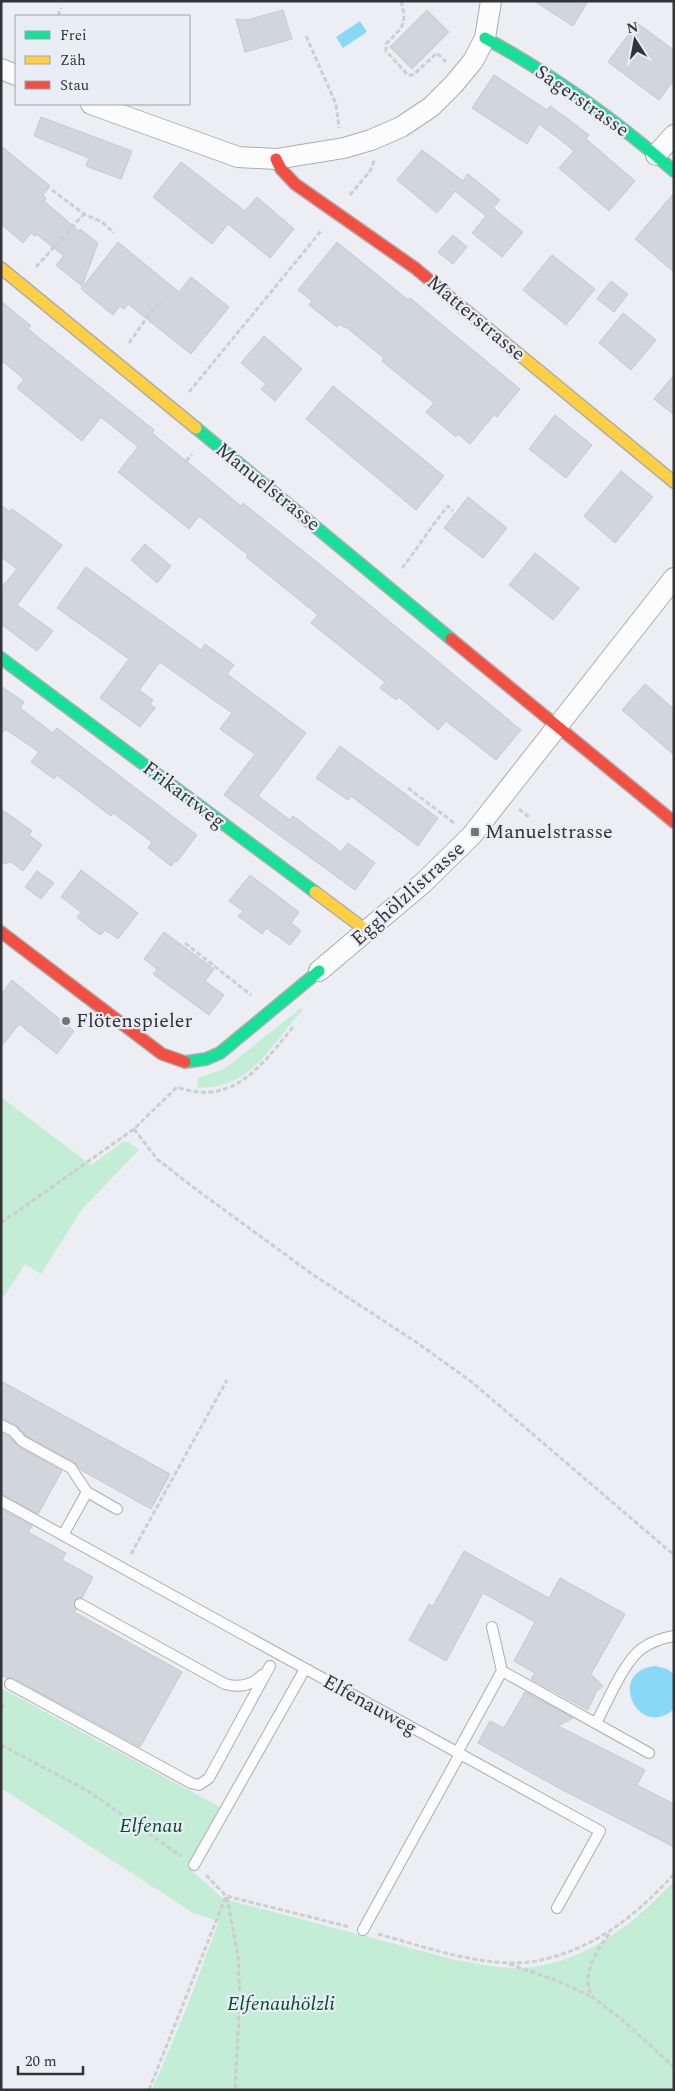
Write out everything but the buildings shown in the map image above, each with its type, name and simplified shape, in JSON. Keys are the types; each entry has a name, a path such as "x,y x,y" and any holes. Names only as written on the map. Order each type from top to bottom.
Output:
{"street":[{"path":"94,105 178,137 238,157 276,159 335,150 371,140 401,127 431,107 473,61 484,38 492,1"},
{"name":"Sagerstrasse","path":"484,38 511,52 575,93 674,171"},
{"path":"1,69 15,75"},
{"path":"656,155 674,135"},
{"name":"Matterstrasse","path":"276,159 281,170 296,184 415,268 674,482"},
{"name":"Manuelstrasse","path":"1,268 674,822"},
{"name":"Egghölzlistrasse","path":"1,932 166,1057 182,1062 204,1061 220,1053 423,883 467,841 674,578"},
{"name":"Frikartweg","path":"1,658 367,931"}],"lane":[{"path":"1,1425 13,1431 22,1441 71,1468 87,1492 117,1509"},
{"path":"63,1535 87,1492"},
{"name":"Elfenauweg","path":"1,1501 600,1831 557,1908"},
{"path":"80,1604 225,1684 238,1686 252,1682 263,1675 270,1666"},
{"path":"363,1930 502,1672 492,1628"},
{"path":"596,1723 626,1668 636,1654 651,1643 674,1636"},
{"path":"10,1684 191,1784 199,1785 209,1778 276,1654"},
{"path":"194,1865 304,1669"},
{"path":"502,1672 649,1753"}],"path":[{"path":"401,1 405,18 404,25 386,44 386,51 408,75 413,75 437,53 460,77"},
{"path":"58,15 61,8"},
{"path":"306,36 336,104 339,126"},
{"path":"174,410 370,171 375,159 371,140"},
{"path":"52,190 84,214 102,222 114,233"},
{"path":"21,284 84,214"},
{"path":"114,360 136,335 153,309 163,302"},
{"path":"388,586 448,506 453,510"},
{"path":"408,788 457,825"},
{"path":"522,811 530,818"},
{"path":"185,943 256,998"},
{"path":"1,1223 134,1129 178,1087"},
{"path":"134,1129 157,1159 197,1190 312,1274 419,1344 473,1383 674,1555"},
{"path":"123,1568 227,1380"},
{"path":"1,1704 3,1706 1,1709"},
{"path":"1,1745 88,1791 194,1865 226,1896 456,1955 504,1963 558,1981 593,1997 626,2023 674,2067"},
{"path":"504,1963 524,1963 556,1956 581,1947 611,1931 639,1910 674,1874"},
{"path":"149,2090 226,1896"},
{"path":"226,1896 238,1956 240,1998 235,2090"},
{"path":"593,1997 590,1986 591,1965 596,1953 611,1931"}],"green space":[{"path":"301,1008 303,1010 259,1062 247,1073 233,1081 217,1086 197,1088 198,1078 224,1069"},
{"path":"1,1097 91,1165 123,1142 128,1142 139,1150 82,1209 41,1274 25,1264 1,1301"},
{"name":"Elfenauhölzli","path":"1,1688 220,1807 188,1867 223,1899 456,1960 517,1968 540,1966 562,1960 584,1952 604,1941 641,1913 674,1881 674,2090 152,2090 185,2012 219,1921 193,1913 1,1788"}],"water":[{"path":"360,21 367,32 343,48 336,37"},
{"path":"655,1666 667,1669 674,1674 674,1709 661,1717 649,1717 639,1711 633,1702 630,1691 632,1680 640,1671"}],"traffic: fast":[{"path":"485,38 535,67 583,99 674,171"},
{"path":"196,428 451,639"},
{"path":"1,658 315,892"},
{"path":"185,1062 206,1059 220,1053 319,971"}],"traffic: slow":[{"path":"1,268 196,428"},
{"path":"464,309 674,482"},
{"path":"315,892 367,931"}],"traffic: jam":[{"path":"276,159 281,169 295,184 415,268 464,309"},
{"path":"451,639 674,822"},
{"path":"1,932 162,1054 185,1062"}],"place":[{"name":"Manuelstrasse","path":"475,832"},
{"name":"Flötenspieler","path":"66,1021"}],"park label":[{"name":"Elfenau","path":"151,1826"}]}
